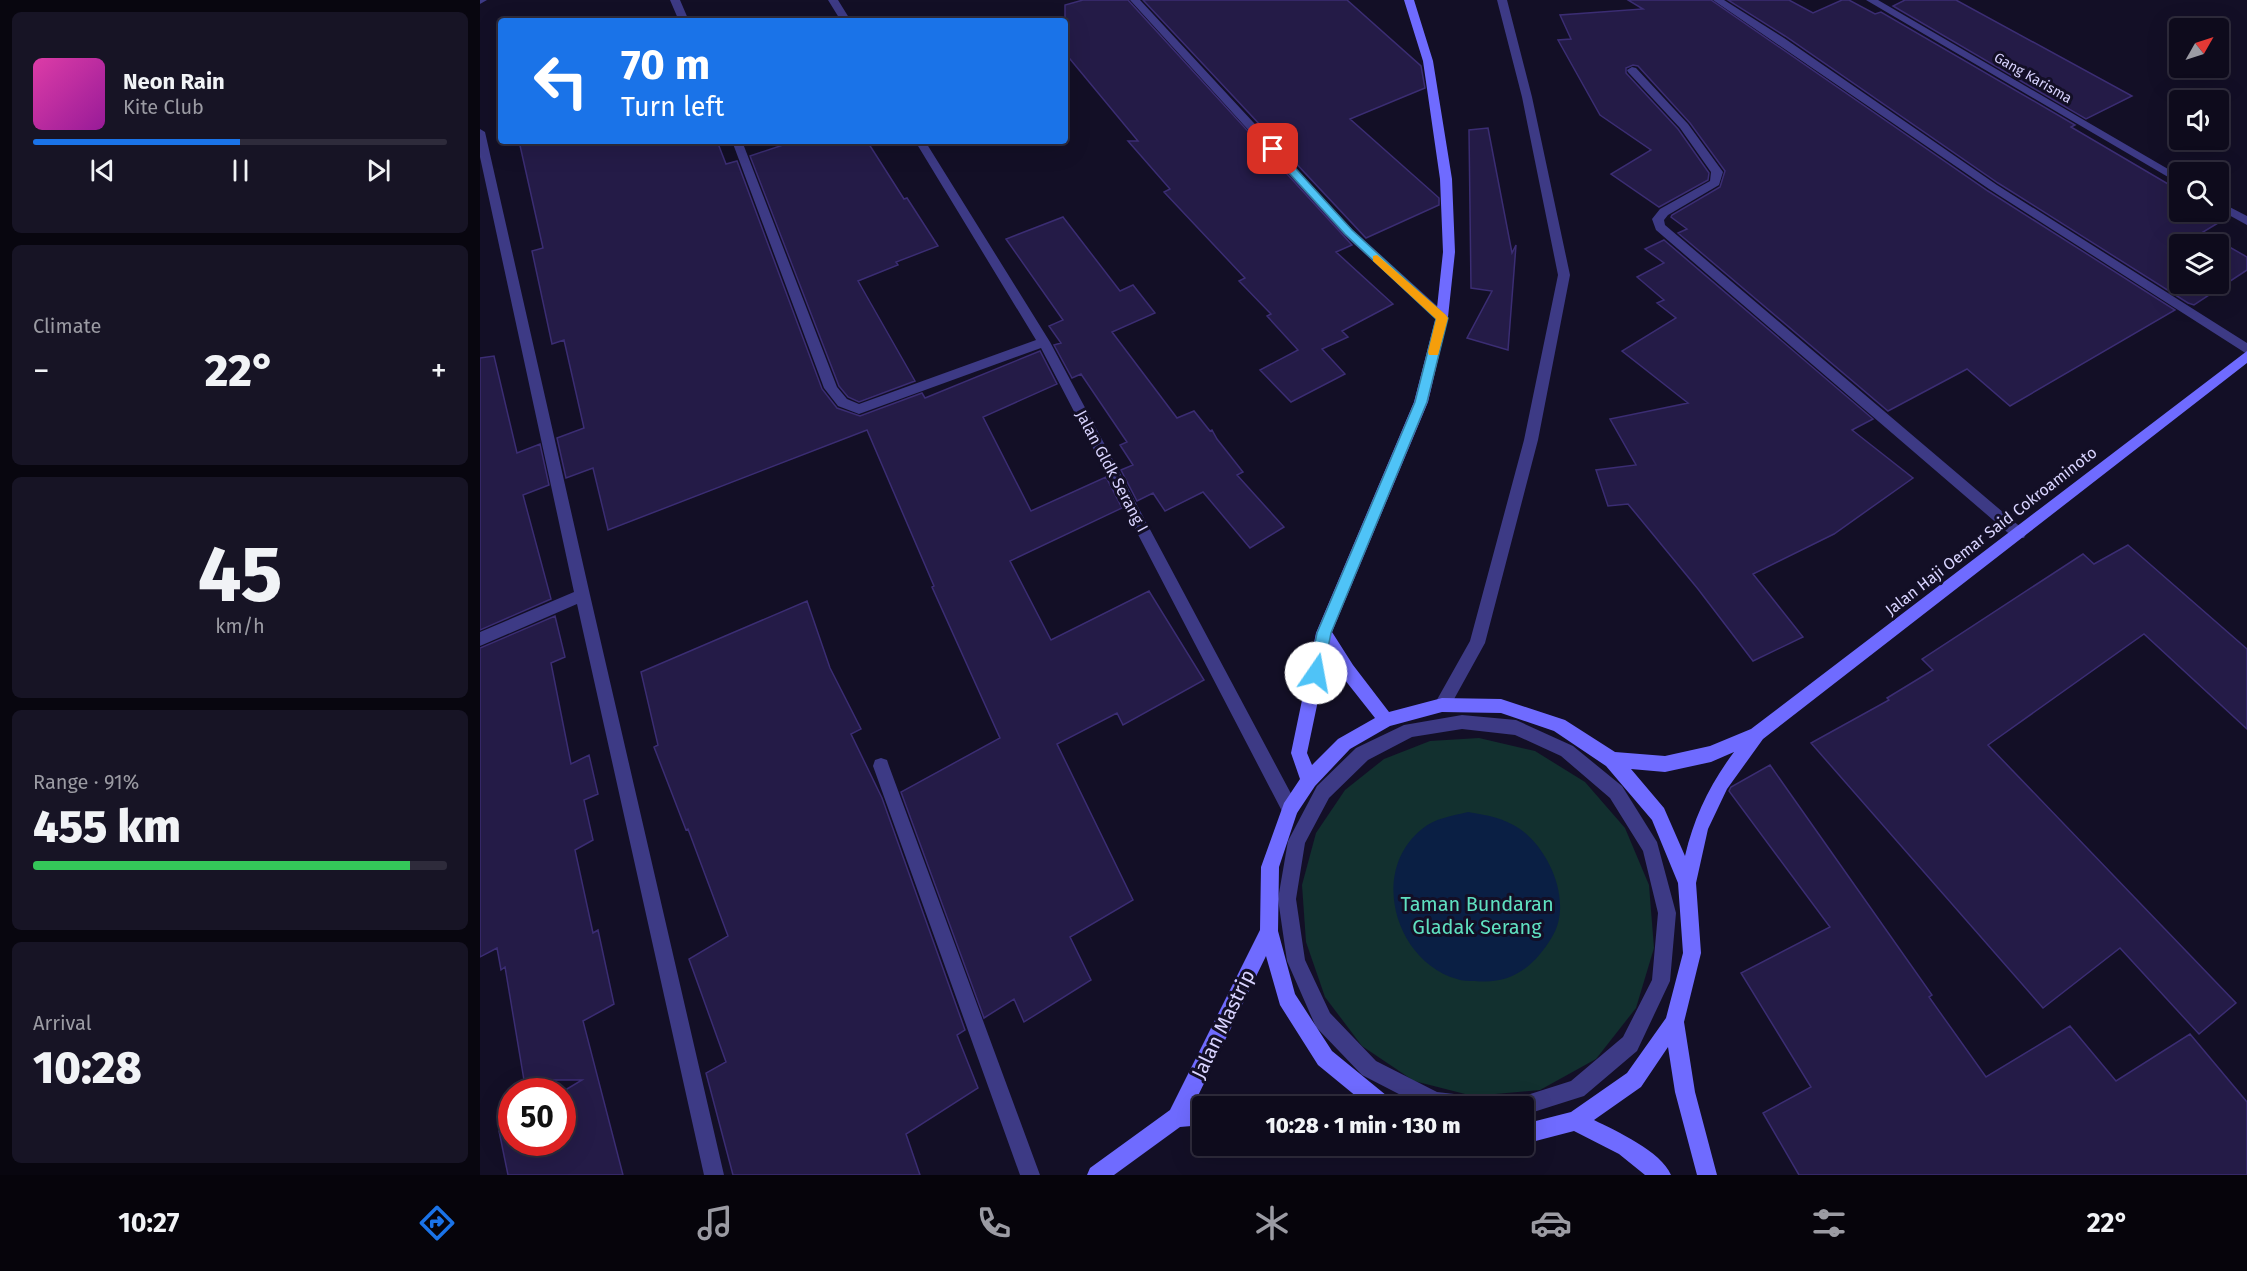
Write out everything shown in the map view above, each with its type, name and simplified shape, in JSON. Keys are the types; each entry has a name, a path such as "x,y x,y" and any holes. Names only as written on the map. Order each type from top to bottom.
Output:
{"main road":[{"path":"1309,780 1299,753 1324,633 1421,402 1442,318 1449,252 1446,179 1428,61 1409,0"},
{"name":"Jalan Haji Oemar Said Cokroaminoto","path":"1757,734 2247,356"},
{"path":"1324,633 1347,670 1386,720"},
{"path":"1372,1096 1325,1058 1287,998 1269,931 1270,867 1290,809 1309,780 1344,744 1386,720 1442,705 1501,706 1559,725 1612,760 1658,814 1687,883"},
{"path":"1612,760 1665,764 1711,754 1757,734"},
{"path":"1534,1131 1575,1121 1634,1080 1674,1022 1692,953 1687,883 1700,828 1721,783 1757,734"},
{"name":"Jalan Mastrip","path":"1097,1175 1177,1117 1269,931"},
{"path":"1674,1022 1685,1092 1707,1175"},
{"path":"1177,1117 1192,1116"},
{"path":"1575,1121 1626,1147 1661,1175"}],"street":[{"path":"675,0 683,18"},
{"path":"833,0 844,18"},
{"path":"1135,0 1348,232 1442,318"},
{"path":"1442,705 1477,643 1531,440 1564,275 1527,97 1502,0"},
{"path":"1718,0 1781,40 1993,187 2247,349"},
{"name":"Gang Karisma","path":"1871,0 2169,175"},
{"path":"1632,70 1684,126 1717,172 1715,183 1664,212 1658,219 1660,227 2019,534"},
{"path":"480,132 582,595 714,1175"},
{"path":"738,144 831,388 840,402 848,407 859,409 1044,342"},
{"name":"Jalan Gldk Serang I","path":"922,144 1044,342 1290,809"},
{"path":"2229,210 2247,221"},
{"path":"480,639 582,595"},
{"path":"1423,1096 1369,1068 1323,1020 1296,960 1287,899 1297,842 1323,792 1362,754 1410,730 1462,722 1516,728 1567,751 1616,792 1651,848 1667,913 1661,981 1630,1044 1577,1089 1534,1102"},
{"path":"881,766 1030,1175"}],"green space":[{"name":"Taman Bundaran Gladak Serang","path":"1479,738 1535,751 1585,782 1625,828 1649,885 1654,948 1636,1008 1596,1059 1540,1090 1473,1096 1414,1081 1362,1046 1325,997 1306,942 1302,885 1316,833 1345,790 1384,759 1430,741"}],"water":[{"path":"1468,812 1508,822 1531,838 1549,863 1559,893 1558,923 1545,948 1520,972 1500,980 1461,980 1436,969 1418,954 1405,935 1396,913 1393,890 1396,868 1406,847 1422,829 1432,822"}],"building":[{"path":"1083,0 1128,0 1352,245 1336,252 1393,304 1342,331 1348,337 1322,349 1345,374 1291,402 1260,370 1298,350 1267,316 1271,314 1239,281 1245,278 1164,192 1170,189 1128,141 1138,141 1068,57 1068,18 1065,18 1065,5"},
{"path":"1143,0 1347,0 1421,66 1425,88 1350,119 1439,198 1439,205 1366,238"},
{"path":"1628,0 1711,0 1988,191 2175,310 2010,406 1967,369 1888,411 1678,233 1687,229 1671,217 1672,215 1720,187 1725,171 1690,123 1638,66 1633,65 1626,68 1626,73 1678,129 1709,173 1708,180 1659,207 1611,174 1651,150 1600,115 1558,40 1571,39 1560,15 1643,9"},
{"path":"1728,0 1789,0 1813,13 1842,0 1849,0 1875,14 1881,12 2075,125 2071,127 2169,185 2169,222 2220,222 2203,232 2207,234 2169,234 2169,291 1998,183 1785,36"},
{"path":"1905,0 1956,0 2132,96 2086,119 1893,6"},
{"path":"1488,128 1512,253 1516,245 1508,350 1467,338 1492,291 1471,288 1469,130"},
{"path":"520,144 718,144 726,164 737,161 822,389 837,408 860,416 922,393 925,398 1040,351 1057,384 983,417 1031,511 1106,477 1122,508 1010,561 1051,640 1149,591 1204,680 1123,725 1117,713 1057,744 1133,900 1070,937 1091,980 1024,1022 1014,999 984,1018 901,792 1000,738 932,587 934,586 867,430 608,530 593,468 566,478 557,438 584,428 564,340 552,344 532,251 543,248"},
{"path":"786,144 869,144 938,246 896,262 898,265 858,281 915,381 859,402 848,397 839,386 750,156"},
{"path":"1063,217 1120,291 1133,285 1155,313 1112,332 1177,418 1194,411 1210,431 1212,430 1243,472 1237,475 1284,527 1250,548 1203,492 1165,511 1153,493 1137,501 1121,470 1133,465 1120,445 1127,442 1081,374 1072,378 1054,345 1061,343 1049,326 1063,320 1006,239"},
{"path":"1664,240 1873,419 1852,430 1913,478 1834,534 1753,574 1803,637 1753,661 1698,589 1628,504 1608,506 1596,470 1636,465 1610,419 1688,403 1622,351 1676,318 1657,303 1664,300 1637,277 1664,263 1645,249"},
{"path":"2229,247 2247,257 2247,270 2229,282"},
{"path":"2174,294 2211,294 2194,305"},
{"path":"494,356 517,453 540,444 549,485 523,495 551,599 480,630 480,358"},
{"path":"2128,545 2247,649 2247,729 2144,634 1988,745 2236,1003 2199,1034 2120,948 2043,1008 1811,743 1889,700 1887,698 1933,670 1922,659 2083,554 2094,564"},
{"path":"807,601 830,668 861,729 851,734 882,798 965,1030 957,1035 978,1088 906,1134 920,1175 733,1175 706,1073 726,1062 689,959 728,936 654,747 658,745 641,672"},
{"path":"555,616 565,657 551,663 571,764 589,755 598,794 584,800 593,840 575,850 593,933 598,930 614,1004 583,1021 623,1175 508,1175 504,1156 576,1156 576,1084 582,1080 524,1078 505,967 501,970 497,948 480,957 480,648"},
{"path":"1770,765 1932,995 1929,997 1986,1077 2070,1026 2116,1081 2190,1034 2247,1102 2247,1175 1799,1175 1763,1113 1811,1087 1741,973 1830,927 1729,791 1731,787"}],"slow traffic":[{"path":"1377,258 1442,318 1433,352"}],"route":[{"path":"1273,149 1348,232 1442,318 1421,402 1324,633 1316,673"}]}
